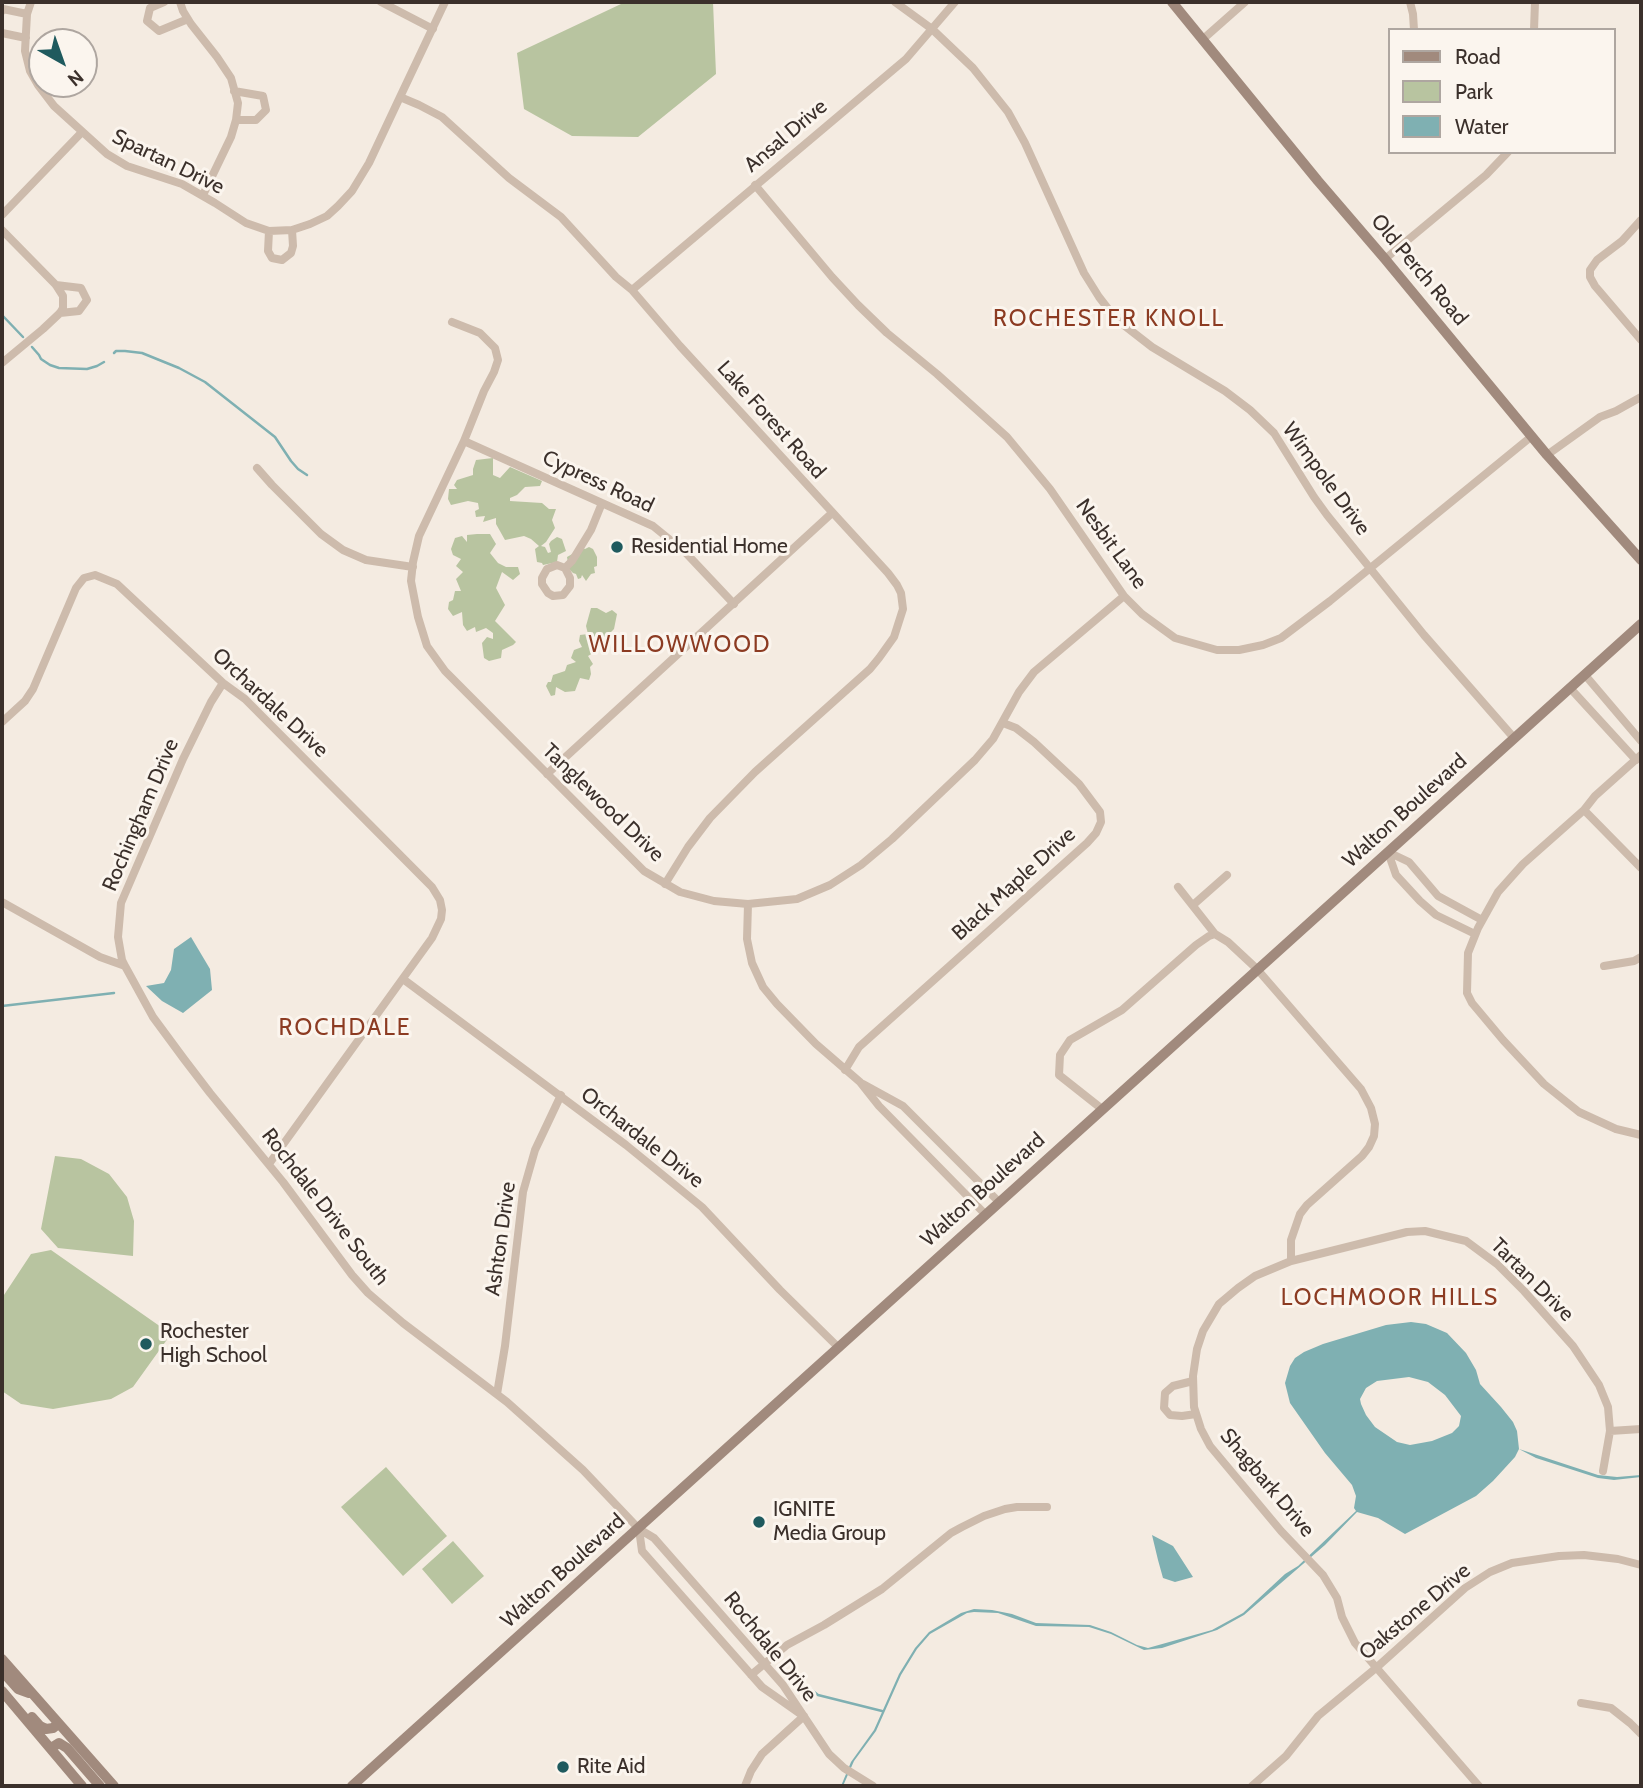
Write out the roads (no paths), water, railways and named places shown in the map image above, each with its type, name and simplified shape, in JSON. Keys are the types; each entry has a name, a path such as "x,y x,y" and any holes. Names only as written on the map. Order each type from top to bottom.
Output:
{"main road":[{"name":"Old Perch Road","path":"1172,2 1547,454 1641,560"},
{"name":"Walton Boulevard","path":"352,1786 1641,624"},
{"path":"2,1659 114,1786"},
{"path":"2,1671 18,1689 32,1693"},
{"path":"2,1685 40,1726 46,1729 58,1724"},
{"path":"2,1691 82,1786"},
{"path":"51,1748 58,1743 67,1748 100,1786"}],"street":[{"name":"Spartan Drive","path":"31,2 27,14 25,51 30,71 54,106 107,154 127,166 182,184 246,223 269,231 292,230 327,216 352,191 369,163 400,97"},
{"path":"164,2 150,8 147,21 159,31 188,19"},
{"path":"180,2 188,19 231,78 237,103 231,137 202,195"},
{"path":"382,2 433,29"},
{"path":"400,97 445,2"},
{"name":"Wimpole Drive","path":"895,2 932,29 973,68 1008,112 1084,272 1116,318 1152,347 1242,404 1274,433 1314,496 1370,568 1424,635 1514,738"},
{"name":"Ansal Drive","path":"632,290 906,59 955,2"},
{"path":"1202,40 1245,2"},
{"path":"1410,2 1414,28"},
{"path":"1534,28 1535,2"},
{"path":"2,11 3,9 27,14"},
{"path":"2,33 26,38"},
{"path":"234,91 263,96 266,110 256,120 236,120"},
{"name":"Lake Forest Road","path":"400,97 442,117 509,178 561,217 616,277 632,290 897,585 901,593 903,609 894,637 870,669 755,772 710,818 665,884"},
{"path":"2,215 82,132"},
{"path":"1385,259 1486,175 1506,154"},
{"name":"Nesbit Lane","path":"755,185 858,305 1007,437 1050,489 1124,597 1175,638 1217,650 1239,650 1281,638 1532,436"},
{"path":"1641,220 1622,241 1597,260 1590,270 1590,277 1641,340"},
{"path":"2,230 56,285 63,296 60,313 2,363"},
{"path":"269,231 268,251 272,258 282,260 291,253 292,230"},
{"path":"56,285 81,288 86,300 79,311 60,313"},
{"name":"Tanglewood Drive","path":"452,322 480,334 495,348 498,360 464,441 419,536 411,580 427,646 444,671 644,871 680,892 714,901 748,904 797,899 830,885 892,839 975,760 993,739 1019,692 1034,672 1124,597"},
{"path":"1547,454 1600,417 1641,397"},
{"name":"Cypress Road","path":"464,441 653,526 685,552 734,604"},
{"path":"257,468 321,534 343,550 366,560 413,567"},
{"path":"565,568 591,530 602,503"},
{"path":"547,775 832,513"},
{"name":"Orchardale Drive","path":"2,722 33,689 76,588 84,578 96,575 117,584 223,683 253,707 432,887 440,900 441,919 432,938 403,979 626,1145 702,1207 839,1348"},
{"path":"1585,675 1641,741"},
{"name":"Rochingham Drive","path":"125,966 118,937 121,903 183,759 223,683"},
{"path":"1570,688 1639,757 1522,864 1498,892 1478,927 1468,953 1467,993 1472,1003 1544,1084 1579,1112 1616,1129 1641,1135"},
{"name":"Black Maple Drive","path":"845,1070 859,1046 1096,833 1101,822 1100,812 1079,784 1034,742 1016,728 1003,723"},
{"path":"1584,810 1641,868"},
{"path":"1388,852 1409,862 1438,896 1478,927"},
{"path":"1388,852 1396,875 1436,915 1478,927"},
{"path":"1194,905 1227,874"},
{"path":"1178,887 1215,934 1228,942 1257,969 1362,1089 1371,1108 1375,1124 1374,1136 1362,1156 1300,1214 1291,1240 1291,1261"},
{"path":"2,902 100,957 125,966"},
{"path":"748,904 747,939 752,963 763,987 777,1004 845,1070 860,1082 903,1106 999,1202"},
{"path":"1102,1109 1059,1075 1060,1055 1070,1040 1122,1010 1196,945 1215,934"},
{"path":"1604,965 1634,961 1641,957"},
{"name":"Rochdale Drive South","path":"125,966 153,1017 368,1293 497,1394 583,1470 639,1529"},
{"path":"269,1164 403,979"},
{"path":"860,1082 879,1106 985,1214"},
{"name":"Ashton Drive","path":"497,1394 523,1192 535,1150 561,1096"},
{"name":"Tartan Drive","path":"1291,1261 1407,1232 1424,1231 1466,1241 1497,1264 1573,1346 1599,1385 1608,1407 1610,1432 1603,1471"},
{"name":"Shagbark Drive","path":"1291,1261 1255,1276 1219,1304 1203,1331 1197,1349 1193,1381 1194,1407 1201,1429 1210,1446 1272,1520 1323,1575 1337,1598 1342,1617 1355,1643 1479,1786"},
{"path":"1193,1381 1173,1386 1166,1392 1164,1408 1170,1415 1196,1414"},
{"path":"1610,1432 1641,1429"},
{"path":"751,1675 787,1645 882,1589 951,1533 984,1516 1005,1509 1047,1507"},
{"path":"639,1529 642,1551 751,1675 762,1687 804,1716 762,1754 745,1786"},
{"name":"Rochdale Drive","path":"639,1529 654,1538 783,1685 825,1749 844,1768 873,1786"},
{"name":"Oakstone Drive","path":"1252,1786 1286,1756 1318,1716 1465,1588 1490,1572 1512,1563 1584,1555 1641,1565"},
{"path":"1581,1703 1611,1708 1641,1734"}],"water":[{"path":"191,937 210,969 212,990 183,1013 162,1001 146,986 164,983 171,970 174,949"},
{"path":"1411,1322 1426,1324 1447,1333 1466,1353 1476,1370 1480,1384 1513,1422 1519,1449 1515,1457 1476,1496 1405,1534 1378,1518 1357,1512 1325,1545 1244,1615 1217,1630 1162,1648 1144,1650 1089,1627 1036,1626 998,1613 967,1613 930,1634 917,1649 901,1675 876,1731 854,1761 841,1786 851,1762 874,1730 899,1674 915,1648 929,1632 961,1613 974,1609 992,1610 1036,1623 1090,1625 1148,1648 1212,1630 1243,1613 1356,1511 1356,1496 1352,1485 1325,1453 1290,1403 1285,1383 1290,1366 1295,1358 1304,1352 1386,1325","holes":["1409,1377 1428,1382 1445,1395 1461,1416 1459,1426 1452,1433 1432,1441 1410,1445 1397,1442 1375,1427 1361,1404 1360,1399 1366,1388 1377,1381"]},
{"path":"1519,1449 1598,1475 1641,1477 1614,1480 1598,1478 1536,1458"},
{"path":"1152,1535 1173,1546 1193,1577 1175,1582 1163,1578"}],"waterway":[{"path":"2,315 23,337"},
{"path":"32,347 41,359 59,368 87,369 104,362"},
{"path":"114,353 142,353 205,382 275,437 291,461 307,475"},
{"path":"2,1006 114,993"},
{"path":"808,1687 818,1695 882,1711"}],"place":[{"name":"Residential Home","path":"617,547"},
{"name":"Rochester High School","path":"146,1344"},
{"name":"IGNITE Media Group","path":"759,1522"},
{"name":"Rite Aid","path":"563,1767"}],"district":[{"name":"ROCHESTER KNOLL","path":"1109,319"},
{"name":"WILLOWWOOD","path":"680,645"},
{"name":"ROCHDALE","path":"345,1028"},
{"name":"LOCHMOOR HILLS","path":"1390,1298"}]}
